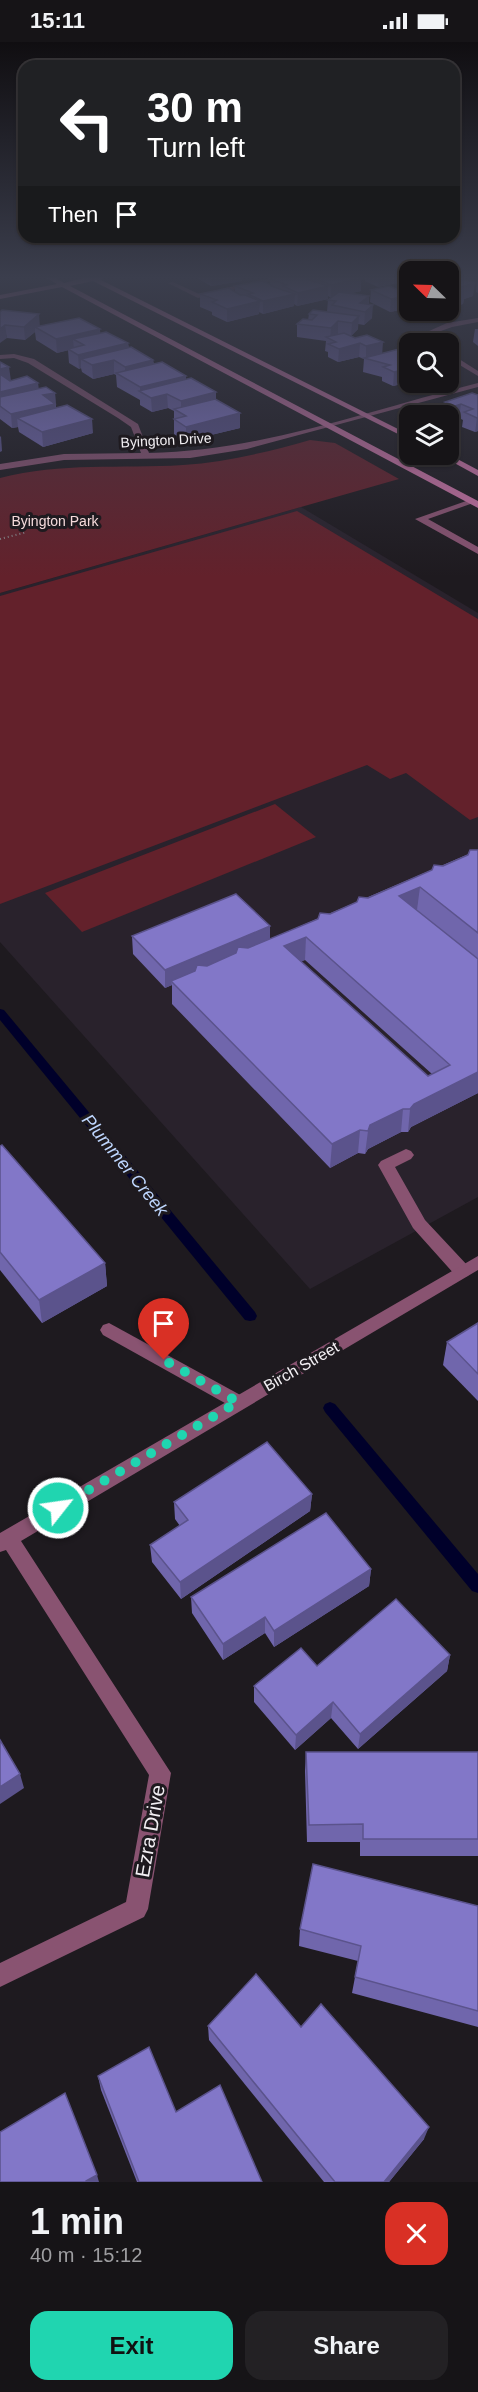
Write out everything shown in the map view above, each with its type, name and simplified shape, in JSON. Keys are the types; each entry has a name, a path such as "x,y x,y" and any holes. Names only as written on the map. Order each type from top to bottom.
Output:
{"main road":[{"path":"240,377 475,503"},
{"path":"289,377 399,432"},
{"path":"459,463 478,473"}],"street":[{"path":"57,377 135,426 146,455"},
{"name":"Byington Drive","path":"0,467 64,457 190,455 247,447 478,385"},
{"path":"475,503 420,519 478,551"},
{"path":"406,1155 386,1165 419,1224 462,1271"},
{"name":"Birch Street","path":"5,1541 478,1262"},
{"path":"109,1330 238,1402"},
{"name":"Ezra Drive","path":"0,1975 136,1909 160,1773 5,1541"}],"path":[{"path":"0,539 27,532"}],"shaded area":[{"path":"301,507 478,613 478,1197 310,1289 0,942 0,593"}],"green space":[{"name":"Byington Park","path":"310,440 335,443 399,479 0,593 0,478 69,468 199,464 247,456"},
{"path":"297,511 478,619 478,817 470,820 406,773 390,779 367,765 0,904 0,596"},
{"path":"275,804 316,837 82,932 45,893"}],"building":[{"path":"0,377 10,381 28,377 38,383 0,392"},
{"path":"123,377 182,377 140,387"},
{"path":"191,378 216,392 181,401 167,394 151,398 139,391"},
{"path":"46,387 55,393 43,395 55,404 11,414 0,406 0,397"},
{"path":"472,393 478,395 478,418 464,412 473,409 461,404 452,405 445,402"},
{"path":"215,399 240,413 186,427 174,419 186,416 174,409"},
{"path":"67,405 92,419 42,432 17,418"},
{"path":"470,850 478,850 478,933 420,887 399,896 478,959 478,1072 414,1104 410,1109 403,1109 370,1125 368,1131 360,1130 332,1144 171,981 195,971 197,965 207,966 236,953 238,947 248,948 318,919 320,913 330,914 357,902 359,897 368,898 432,870 434,865 443,866 468,855","holes":["306,937 450,1065 428,1076 284,946"]},
{"path":"236,894 270,926 165,970 132,936"},
{"path":"2,1145 105,1263 39,1300 0,1252 0,1146"},
{"path":"478,1323 478,1374 447,1342"},
{"path":"267,1442 312,1494 180,1582 150,1545 188,1520 174,1502"},
{"path":"326,1513 371,1569 274,1631 265,1617 223,1644 191,1597"},
{"path":"396,1599 450,1655 360,1734 333,1702 296,1735 254,1686 301,1648 317,1666"},
{"path":"0,1740 20,1774 0,1787"},
{"path":"306,1752 478,1752 478,1839 363,1839 363,1824 309,1825"},
{"path":"313,1864 478,1906 478,2011 355,1977 361,1946 300,1929"},
{"path":"256,1974 301,2027 321,2004 429,2127 384,2182 335,2182 208,2026"},
{"path":"149,2047 176,2112 220,2085 262,2182 139,2182 98,2076"},
{"path":"65,2093 97,2175 86,2182 0,2182 0,2132"}],"waterway":[{"name":"Plummer Creek","path":"0,1013 250,1316"},
{"name":"Plummer Creek","path":"330,1408 478,1586"}],"route":[{"path":"58,1508 238,1402 164,1360"}]}
